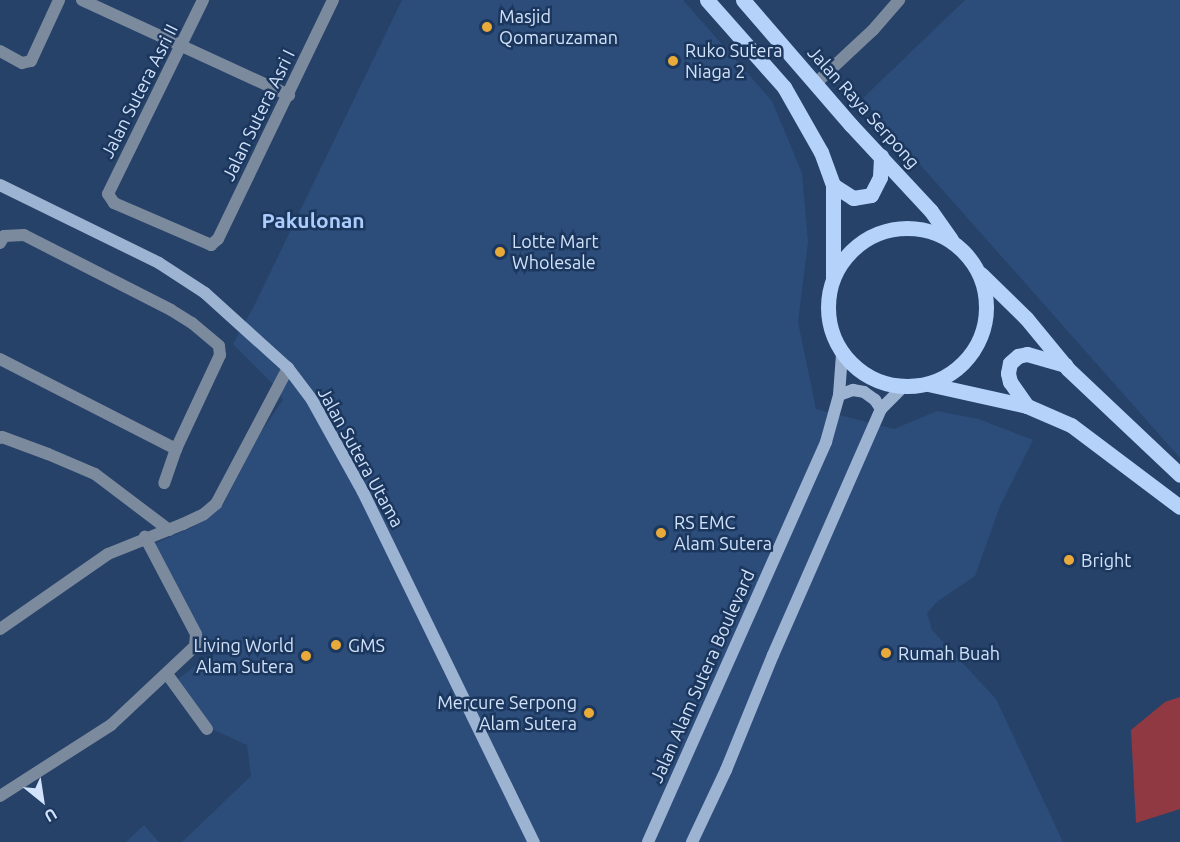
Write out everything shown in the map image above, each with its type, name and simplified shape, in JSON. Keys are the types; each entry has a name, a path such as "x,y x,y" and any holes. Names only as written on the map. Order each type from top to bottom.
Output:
{"main road":[{"path":"707,0 784,87 811,130 833,185 833,278 828,298 828,318 833,337 843,354 869,377 903,387 927,384 949,374 967,359 980,339 986,315 985,292 977,270 967,254 953,242 932,232 908,228 884,231 863,241 845,257 833,278"},
{"name":"Jalan Raya Serpong","path":"743,0 815,84 931,211 953,242"},
{"path":"833,185 853,198 871,195 880,177 881,156"},
{"name":"Jalan Sutera Utama","path":"0,185 159,263 205,293 288,368 312,400 363,492 534,842"},
{"path":"977,270 1026,318 1065,365 1180,475"},
{"name":"Jalan Alam Sutera Boulevard","path":"648,842 826,442 839,395 843,354"},
{"path":"1027,406 1010,382 1008,373 1010,363 1018,356 1027,354 1065,365"},
{"path":"927,384 1027,406 1071,425 1180,507"},
{"path":"692,842 726,770 773,655 882,409 903,387"},
{"path":"839,395 853,390 864,392 882,409"}],"street":[{"path":"0,51 22,63 31,60 59,0"},
{"path":"82,0 289,95"},
{"name":"Jalan Sutera Asri II","path":"203,0 108,192 109,198 134,212 208,244 214,244"},
{"name":"Jalan Sutera Asri I","path":"214,244 289,95 333,0"},
{"path":"815,84 873,30 899,0"},
{"path":"0,243 4,236 24,235 171,310 192,323 219,346 220,355 176,449 164,483"},
{"path":"0,359 176,449"},
{"path":"0,629 108,554 204,514 216,504 288,368"},
{"path":"1,436 95,474 169,530"},
{"path":"0,796 111,725 195,646 196,634 145,537"},
{"path":"167,674 207,729"}],"shaded area":[{"path":"402,0 683,0 772,101 802,173 808,242 798,322 816,409 894,429 937,411 979,419 1033,440 1000,506 975,576 938,601 927,613 932,630 996,699 1063,842 182,842 251,776 247,745 214,730 177,680 211,654 154,544 193,527 223,505 259,435 283,400 276,387 233,344 256,302"},
{"path":"965,0 1180,0 1180,458 862,99"},
{"path":"1180,697 1180,809 1136,823 1131,730 1165,702"},
{"path":"144,825 159,842 126,842"}],"place":[{"name":"Masjid Qomaruzaman","path":"487,27"},
{"name":"Ruko Sutera Niaga 2","path":"673,61"},
{"name":"Lotte Mart Wholesale","path":"500,252"},
{"name":"RS EMC Alam Sutera","path":"661,533"},
{"name":"Bright","path":"1069,560"},
{"name":"GMS","path":"336,645"},
{"name":"Rumah Buah","path":"886,653"},
{"name":"Living World Alam Sutera","path":"306,656"},
{"name":"Mercure Serpong Alam Sutera","path":"589,713"}],"district":[{"name":"Pakulonan","path":"313,220"}]}
